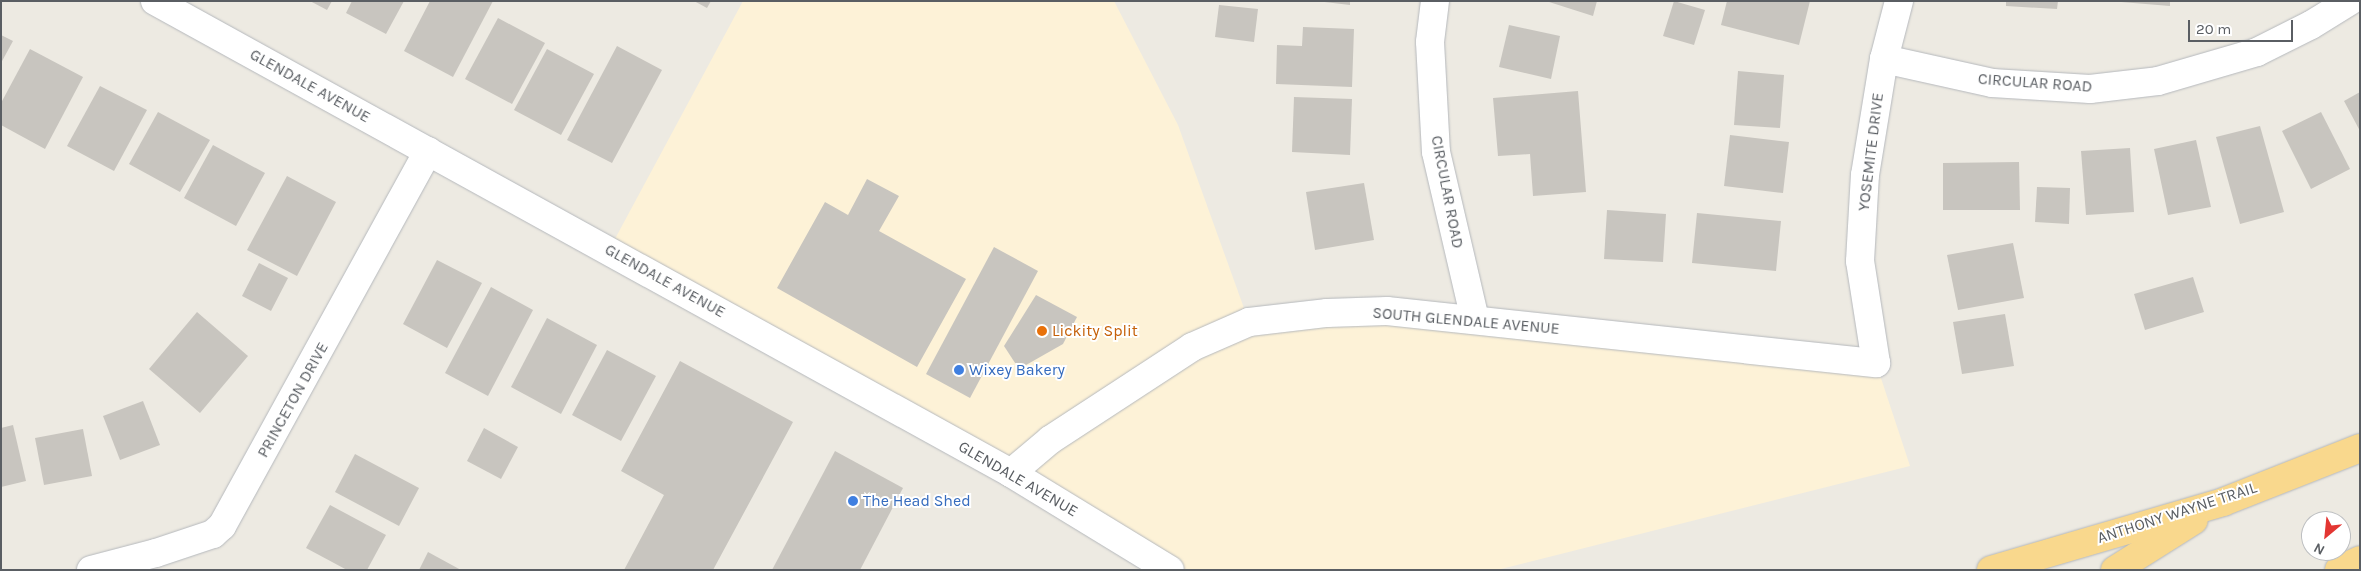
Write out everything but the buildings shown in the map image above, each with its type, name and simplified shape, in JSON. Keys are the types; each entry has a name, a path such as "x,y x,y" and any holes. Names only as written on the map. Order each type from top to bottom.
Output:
{"highway":[{"name":"ANTHONY WAYNE TRAIL","path":"1992,570 2222,502 2360,448"},
{"path":"2115,570 2222,502"},
{"path":"2340,570 2360,560"}],"street":[{"name":"GLENDALE AVENUE","path":"155,1 1011,473 1170,570"},
{"name":"CIRCULAR ROAD","path":"1435,1 1430,42 1436,152 1475,320"},
{"name":"YOSEMITE DRIVE","path":"1876,363 1860,261 1865,175 1884,59 1899,1"},
{"name":"CIRCULAR ROAD","path":"1884,59 1992,83 2090,89 2158,81 2257,52 2311,26 2350,1"},
{"name":"PRINCETON DRIVE","path":"91,570 156,553 213,534 222,526 428,151"},
{"name":"SOUTH GLENDALE AVENUE","path":"1011,473 1050,440 1192,347 1249,322 1327,313 1386,311 1876,363"}],"shaded area":[{"path":"743,1 1114,1 1178,125 1249,322 1327,313 1876,363 1910,466 1497,570 1170,570 609,250"}],"place":[{"name":"Lickity Split","path":"1042,331"},
{"name":"Wixey Bakery","path":"959,370"},
{"name":"The Head Shed","path":"853,501"}]}
